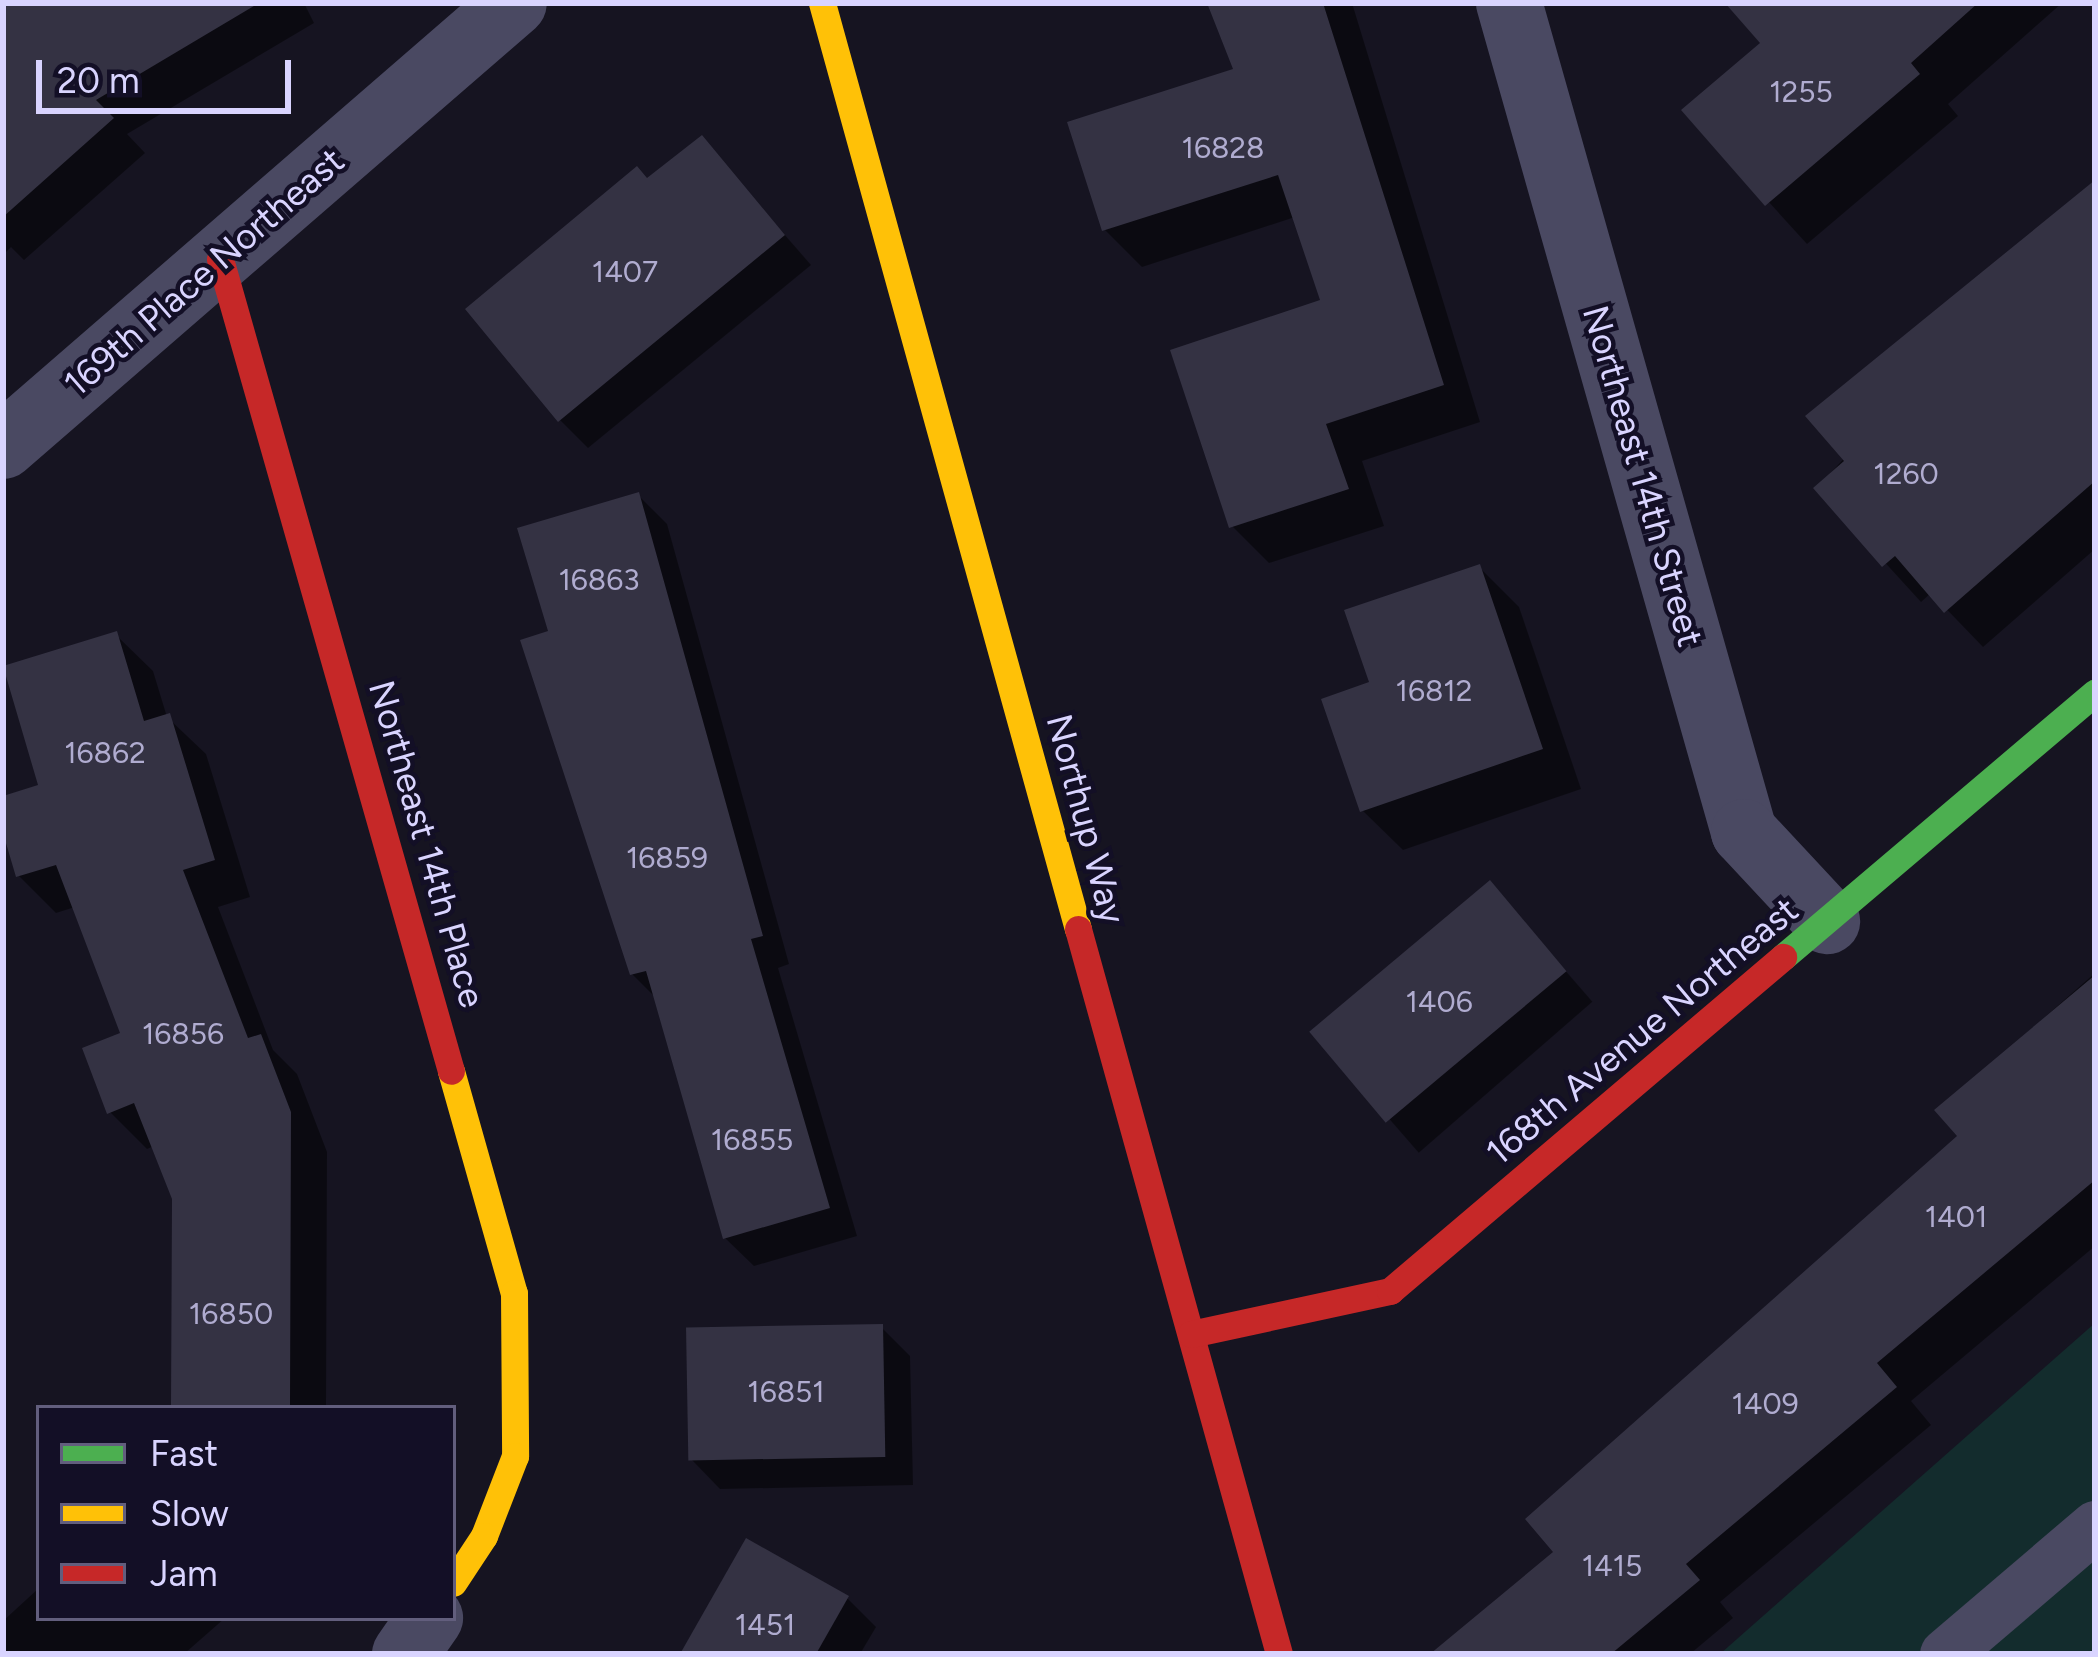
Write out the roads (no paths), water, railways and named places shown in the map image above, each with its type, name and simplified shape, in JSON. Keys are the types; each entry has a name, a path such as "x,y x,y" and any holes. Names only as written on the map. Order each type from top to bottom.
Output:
{"street":[{"name":"169th Place Northeast","path":"3,446 514,3"},
{"name":"Northup Way","path":"822,3 1279,1654"},
{"name":"Northeast 14th Street","path":"1509,3 1744,832 1827,920"},
{"name":"Northeast 14th Place","path":"220,260 514,1293 515,1456 484,1536 456,1578"},
{"name":"168th Avenue Northeast","path":"1191,1334 1390,1292 2095,692"},
{"path":"405,1654 428,1621"}],"lane":[{"path":"1945,1654 2095,1526"}]}
